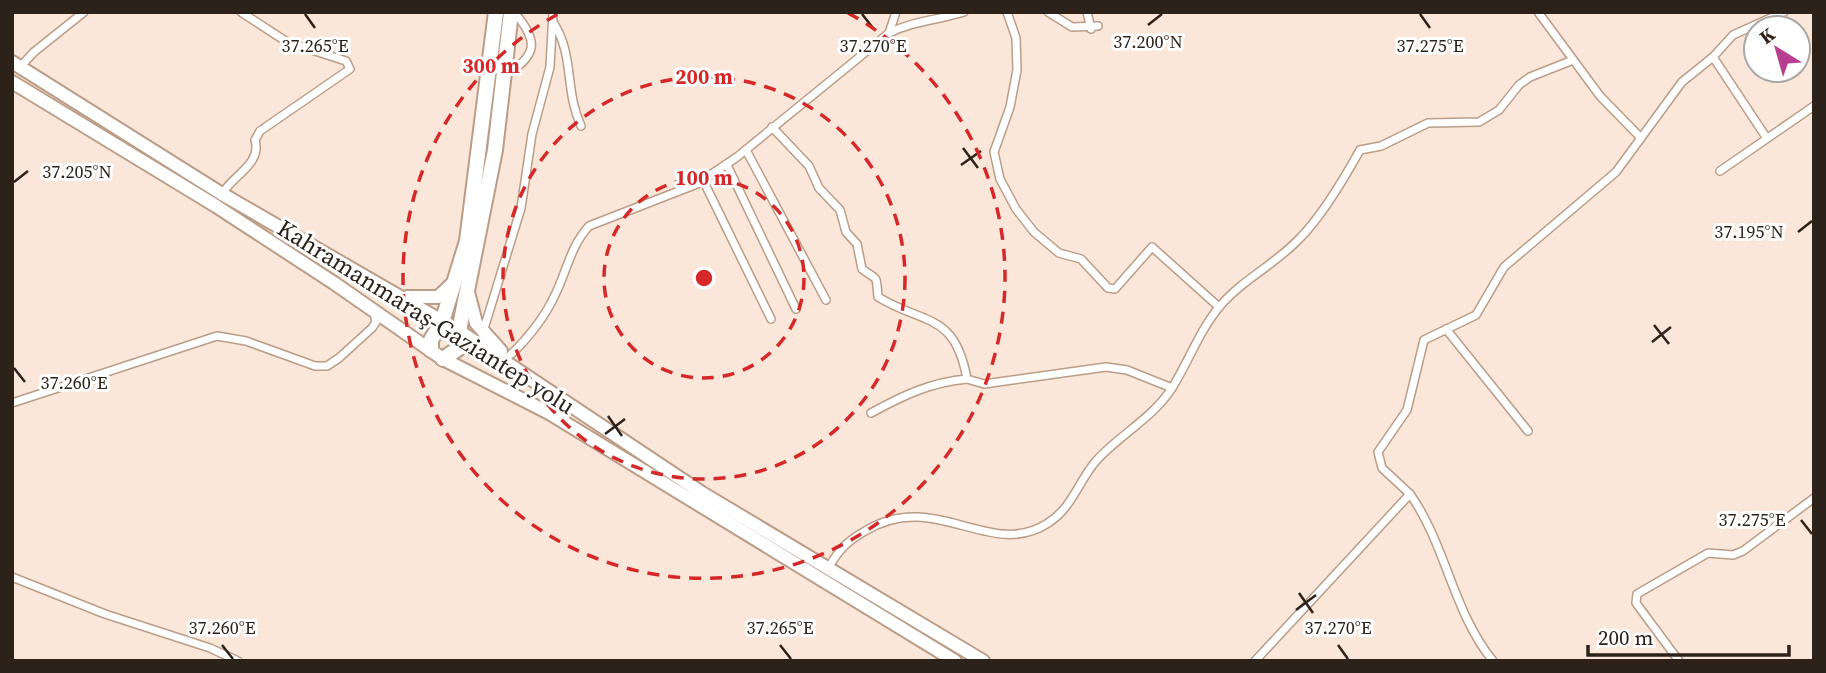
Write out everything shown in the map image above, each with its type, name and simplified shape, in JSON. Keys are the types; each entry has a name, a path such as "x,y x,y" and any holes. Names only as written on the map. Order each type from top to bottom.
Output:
{"highway":[{"path":"496,12 467,241 442,322 434,332 437,354 459,348 459,331 484,213 512,12"},
{"name":"Kahramanmaraş-Gaziantep yolu","path":"16,64 222,194 459,331 702,493 983,661"},
{"name":"Kahramanmaraş-Gaziantep yolu","path":"12,82 216,206 437,354 549,413 955,661"},
{"path":"396,293 411,299 438,297 449,290 457,278"},
{"path":"467,291 470,309 483,334 533,378"}],"street":[{"path":"16,64 84,12"},
{"path":"222,194 229,182 256,158 258,150 255,140 260,131 350,69 346,61 286,42 241,12"},
{"path":"504,76 523,64 532,49 532,37 512,12"},
{"path":"483,334 521,208 532,134 550,67 553,12"},
{"path":"889,33 896,12"},
{"path":"508,357 546,311 556,294 578,238 589,226 650,204 703,180 727,165 889,33 909,22 942,19 964,12"},
{"path":"1007,12 1016,38 1017,70 1010,107 994,152 1000,179 1016,209 1042,239 1059,253 1081,259 1108,288 1115,289 1152,247 1219,307"},
{"path":"1048,12 1072,27 1095,28 1087,12"},
{"path":"1538,12 1600,96 1641,138"},
{"path":"1493,661 1469,622 1433,533 1410,494 1382,468 1378,452 1407,410 1420,345 1431,335 1476,315 1504,267 1616,172 1682,82 1713,57 1733,35 1784,12"},
{"path":"553,22 564,38 571,104 581,126"},
{"path":"1713,57 1766,137"},
{"path":"829,567 845,542 882,521 895,517 912,514 934,517 989,533 1018,534 1047,524 1072,502 1096,461 1142,423 1172,388 1191,348 1237,286 1256,275 1301,237 1360,150 1381,146 1428,123 1479,122 1499,110 1519,85 1530,77 1573,60"},
{"path":"1720,171 1814,106"},
{"path":"772,127 809,166 819,188 839,210 846,232 857,244 862,269 872,272 877,279 878,297 892,305 916,312 948,333 956,341 967,379"},
{"path":"746,150 825,300"},
{"path":"727,165 796,309"},
{"path":"703,180 771,319"},
{"path":"371,308 376,316 372,328"},
{"path":"12,403 217,336 246,341 315,366 327,366 372,328 388,325 398,327"},
{"path":"1446,329 1528,431"},
{"path":"871,413 908,393 942,381 967,379 984,384 1106,367 1127,370 1172,388"},
{"path":"1255,661 1410,494"},
{"path":"1679,661 1636,603 1637,594 1708,553 1733,555 1743,551 1814,498"},
{"path":"12,577 105,614 210,648 238,661"}]}
